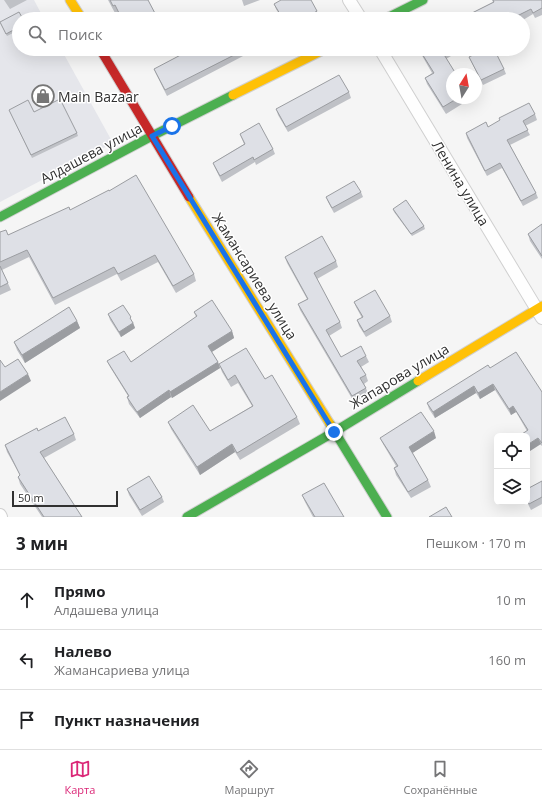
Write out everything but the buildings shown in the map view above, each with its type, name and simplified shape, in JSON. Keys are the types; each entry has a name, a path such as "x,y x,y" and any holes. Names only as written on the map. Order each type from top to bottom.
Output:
{"street":[{"path":"70,0 78,12"},
{"path":"350,0 357,12"},
{"path":"399,12 423,0"},
{"name":"Жамансариева улица","path":"104,56 387,517"},
{"name":"Алдашева улица","path":"0,217 152,136 311,56"},
{"name":"Ленина улица","path":"384,56 540,311"},
{"name":"Жапарова улица","path":"187,517 540,311"}],"shaded area":[{"name":"Main Bazaar","path":"0,0 34,0 40,12 12,12 12,56 65,56 113,143 0,202"}],"traffic: fast":[{"path":"399,12 423,0"},
{"path":"0,217 152,136 233,95"},
{"path":"187,517 334,432 418,381"},
{"path":"330,424 387,517"}],"traffic: slow":[{"path":"70,0 78,12"},
{"path":"233,95 311,56"},
{"path":"189,197 330,424"},
{"path":"418,381 542,306"}],"traffic: jam":[{"path":"104,56 189,197"}],"place":[{"name":"Main Bazaar","path":"43,96"}],"route":[{"path":"172,126 152,136 334,432"}]}
